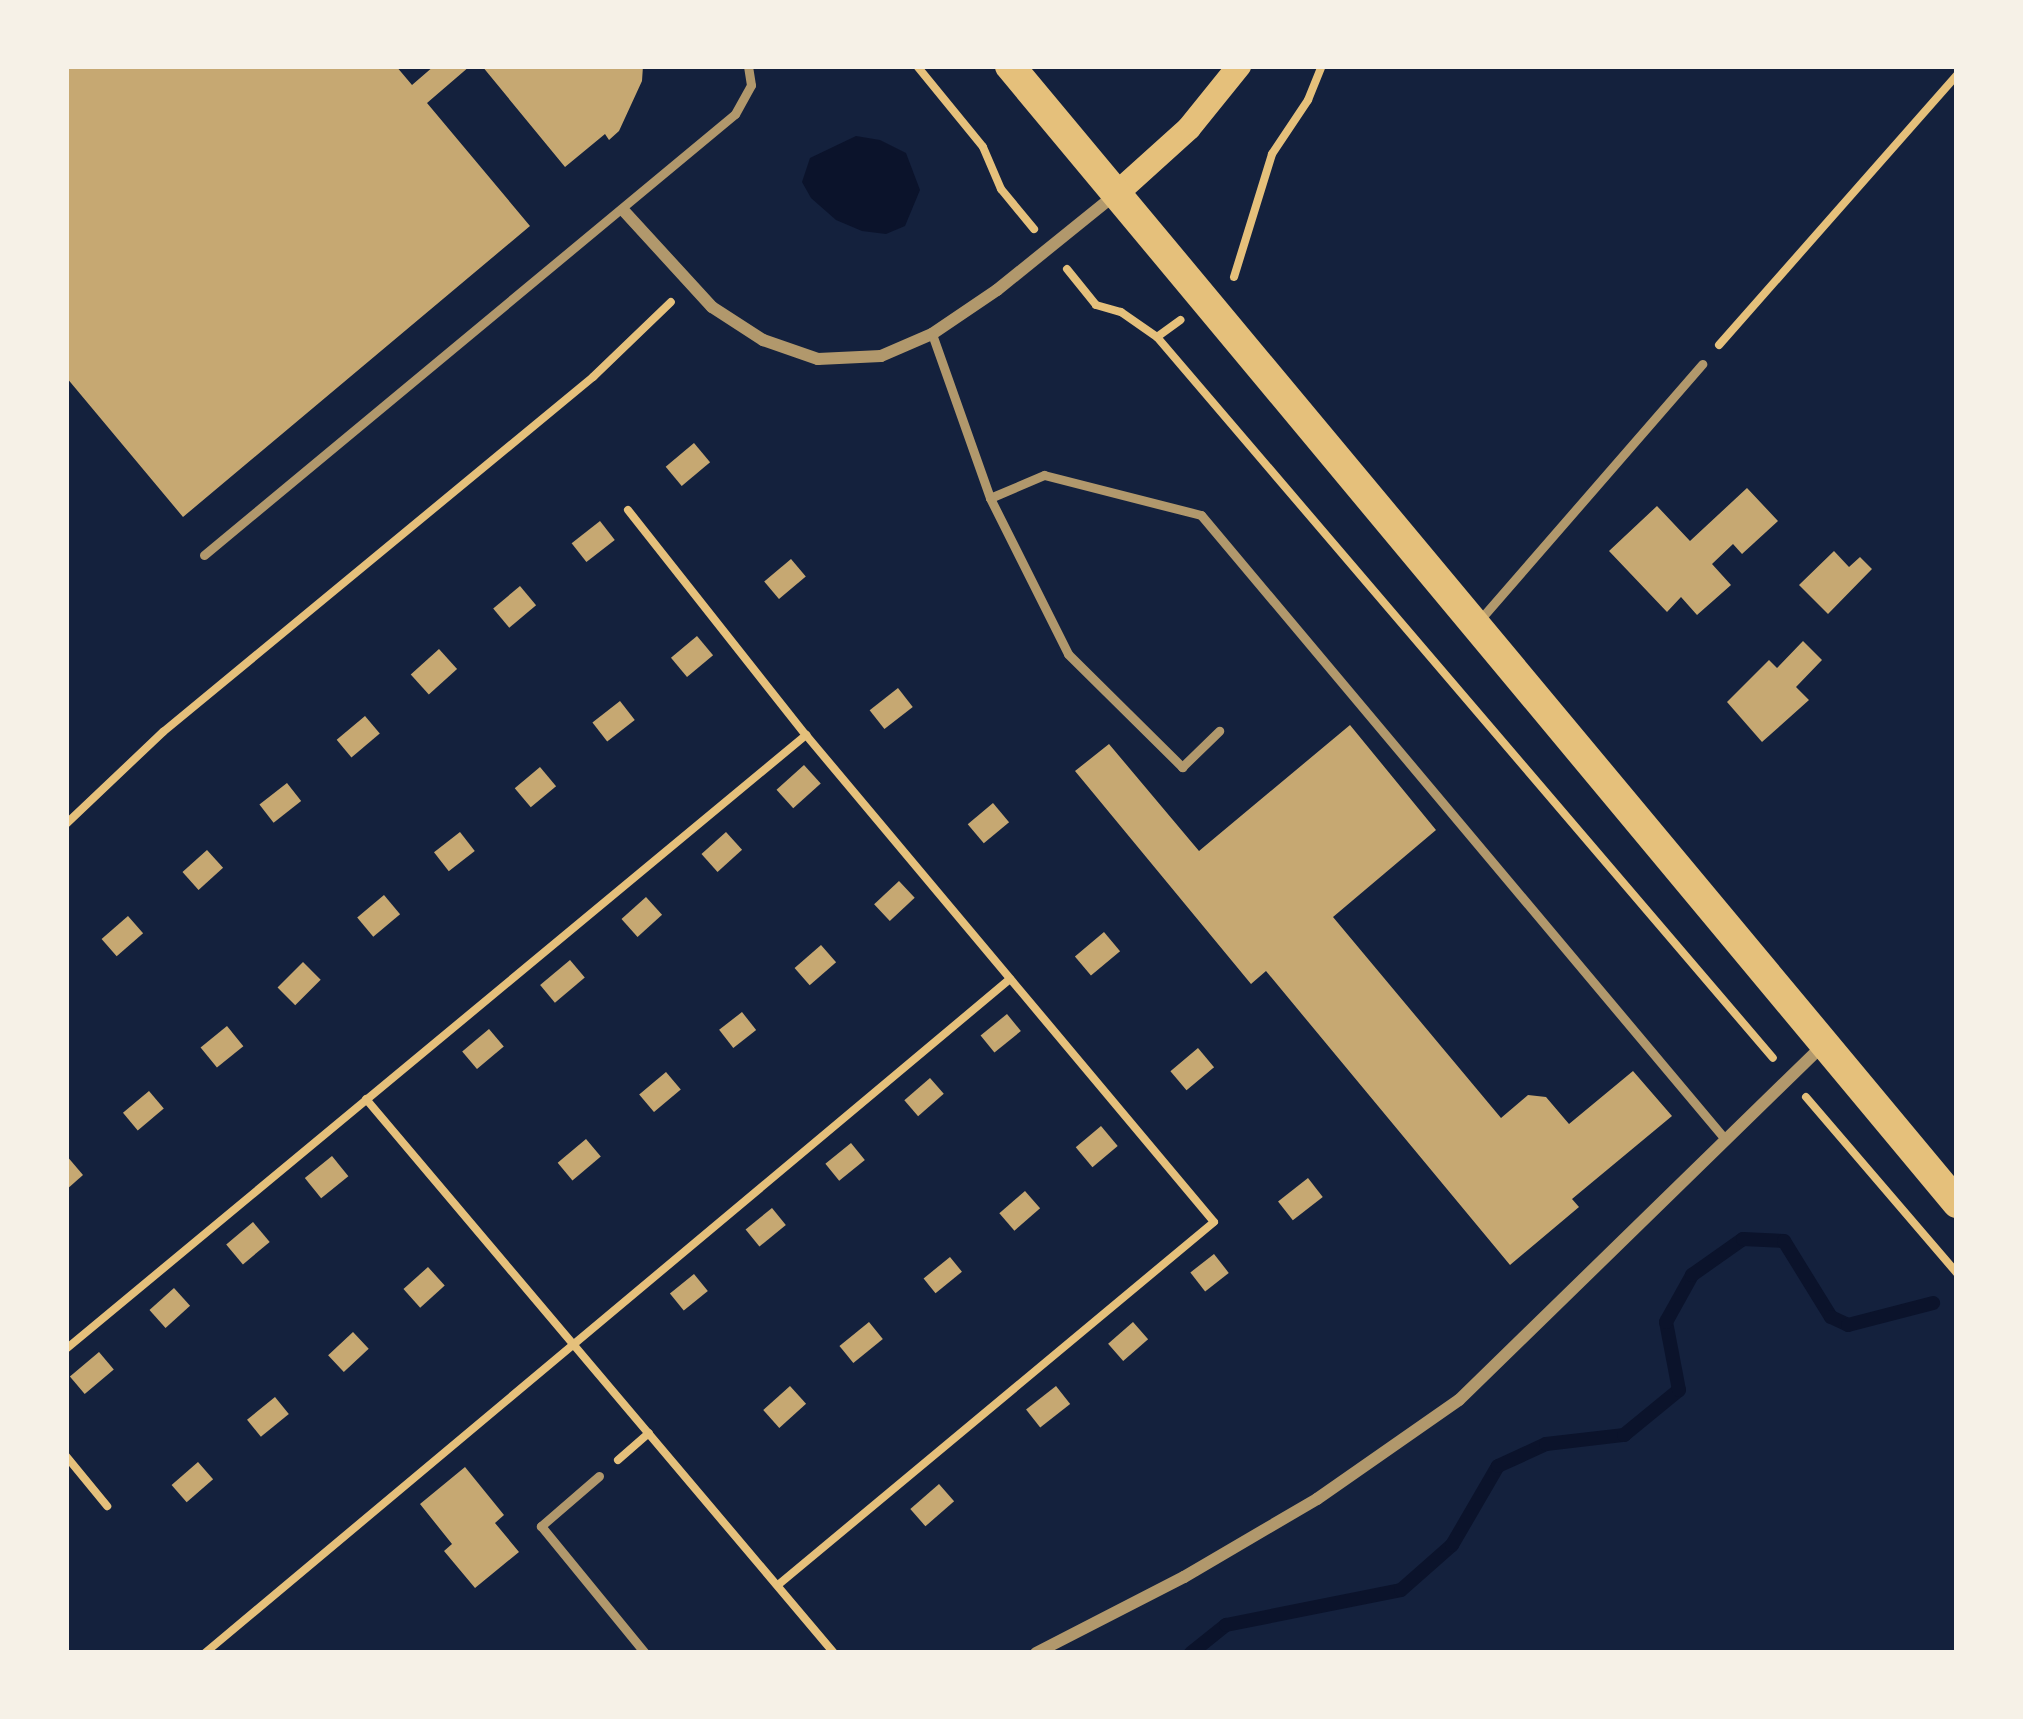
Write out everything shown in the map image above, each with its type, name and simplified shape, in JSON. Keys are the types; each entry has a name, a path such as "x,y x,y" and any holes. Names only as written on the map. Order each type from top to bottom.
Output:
{"main road":[{"path":"1010,66 1957,1203"},
{"path":"1116,194 1189,128 1240,66"}],"street":[{"path":"624,211 712,307 763,340 818,358 881,356 932,334 1116,194"},
{"path":"1036,1653 1184,1577 1317,1499 1459,1400 1787,1075 1825,1044"}],"lane":[{"path":"204,555 624,211 735,114 751,85 748,66"},
{"path":"932,334 990,498 1068,654 1183,767 1219,731"},
{"path":"1474,626 1702,364"},
{"path":"990,498 1044,475 1201,515 1725,1138"},
{"path":"599,1476 541,1526 645,1653"}],"path":[{"path":"917,66 983,147 1000,189 1096,304 1121,312 1157,337 1957,1273"},
{"path":"1157,337 1240,273 1272,154 1308,100 1322,66"},
{"path":"1702,364 1957,75"},
{"path":"66,824 163,732 593,377 690,284"},
{"path":"628,510 806,735 1214,1222 778,1585"},
{"path":"66,1348 806,735"},
{"path":"205,1653 1010,979"},
{"path":"366,1099 833,1653"},
{"path":"599,1476 649,1433"},
{"path":"66,1456 107,1506"}],"water":[{"path":"856,136 880,140 906,153 920,190 905,226 886,234 836,220 811,198 802,182 810,158"}],"building":[{"path":"66,66 396,66 412,85 434,66 470,66 427,103 530,226 183,517 66,377"},
{"path":"482,66 643,66 642,81 619,131 609,140 605,134 565,167"},
{"path":"694,443 710,462 682,486 666,467"},
{"path":"1747,488 1778,521 1742,554 1733,544 1712,564 1731,585 1697,615 1681,597 1667,612 1609,551 1657,506 1690,541"},
{"path":"600,521 615,540 586,562 572,543"},
{"path":"1834,551 1849,567 1860,557 1872,569 1828,614 1799,585"},
{"path":"791,559 806,577 779,599 764,581"},
{"path":"520,586 536,605 509,628 493,608"},
{"path":"697,636 713,655 687,677 671,658"},
{"path":"1803,641 1822,660 1796,687 1809,700 1762,742 1727,702 1769,660 1777,668"},
{"path":"439,649 457,669 429,694 411,674"},
{"path":"898,688 913,707 884,729 870,710"},
{"path":"620,701 635,720 607,741 592,723"},
{"path":"365,716 380,734 351,757 337,740"},
{"path":"1350,725 1436,830 1333,917 1501,1118 1528,1095 1546,1097 1569,1124 1633,1071 1672,1116 1572,1199 1579,1207 1510,1265 1266,971 1251,984 1075,771 1109,744 1199,851"},
{"path":"804,765 821,784 793,808 777,790"},
{"path":"540,767 556,786 531,807 515,788"},
{"path":"287,783 301,801 274,823 259,805"},
{"path":"993,803 1009,822 984,843 968,824"},
{"path":"460,832 475,851 449,871 434,852"},
{"path":"726,832 742,850 718,872 701,854"},
{"path":"207,850 223,868 199,890 182,872"},
{"path":"899,881 915,898 890,921 874,904"},
{"path":"384,895 400,914 373,937 357,917"},
{"path":"646,897 662,915 638,937 621,919"},
{"path":"128,916 143,933 117,956 102,939"},
{"path":"1104,932 1120,951 1091,976 1075,956"},
{"path":"821,945 836,962 810,985 795,968"},
{"path":"570,960 585,978 555,1003 540,985"},
{"path":"303,962 321,980 295,1005 278,987"},
{"path":"742,1012 756,1030 733,1048 719,1030"},
{"path":"1007,1014 1021,1031 994,1052 981,1035"},
{"path":"227,1026 243,1046 217,1068 201,1047"},
{"path":"489,1029 504,1047 477,1069 462,1051"},
{"path":"1198,1048 1214,1067 1186,1090 1170,1071"},
{"path":"666,1072 681,1090 654,1112 639,1094"},
{"path":"930,1078 944,1094 918,1116 904,1100"},
{"path":"149,1091 164,1109 138,1130 123,1113"},
{"path":"1101,1126 1118,1146 1092,1167 1076,1147"},
{"path":"586,1139 601,1157 572,1180 558,1163"},
{"path":"851,1143 865,1160 839,1181 825,1164"},
{"path":"66,1155 83,1175 66,1190"},
{"path":"332,1156 348,1176 321,1198 305,1178"},
{"path":"1308,1178 1323,1197 1293,1220 1278,1201"},
{"path":"1025,1191 1040,1208 1014,1231 999,1213"},
{"path":"772,1208 786,1225 759,1246 746,1229"},
{"path":"253,1222 270,1242 243,1264 226,1244"},
{"path":"1214,1254 1229,1273 1205,1291 1190,1272"},
{"path":"950,1257 962,1272 936,1293 924,1278"},
{"path":"428,1267 445,1286 420,1308 403,1289"},
{"path":"694,1274 708,1291 684,1311 670,1294"},
{"path":"174,1288 190,1306 166,1328 149,1310"},
{"path":"869,1322 883,1339 853,1363 839,1346"},
{"path":"1133,1322 1148,1339 1123,1361 1108,1344"},
{"path":"353,1332 369,1349 344,1372 328,1355"},
{"path":"99,1352 114,1370 85,1394 70,1376"},
{"path":"790,1386 806,1404 779,1428 763,1410"},
{"path":"1056,1386 1070,1404 1040,1428 1026,1409"},
{"path":"275,1397 289,1414 261,1437 247,1420"},
{"path":"198,1462 213,1479 187,1502 172,1485"},
{"path":"465,1467 504,1515 495,1523 519,1552 475,1588 444,1551 452,1544 420,1504"},
{"path":"939,1484 954,1501 925,1526 910,1509"}],"waterway":[{"path":"1191,1653 1226,1625 1401,1590 1452,1545 1498,1466 1546,1444 1624,1435 1679,1390 1666,1322 1692,1275 1743,1239 1784,1241 1831,1317 1848,1325 1933,1303"}]}
